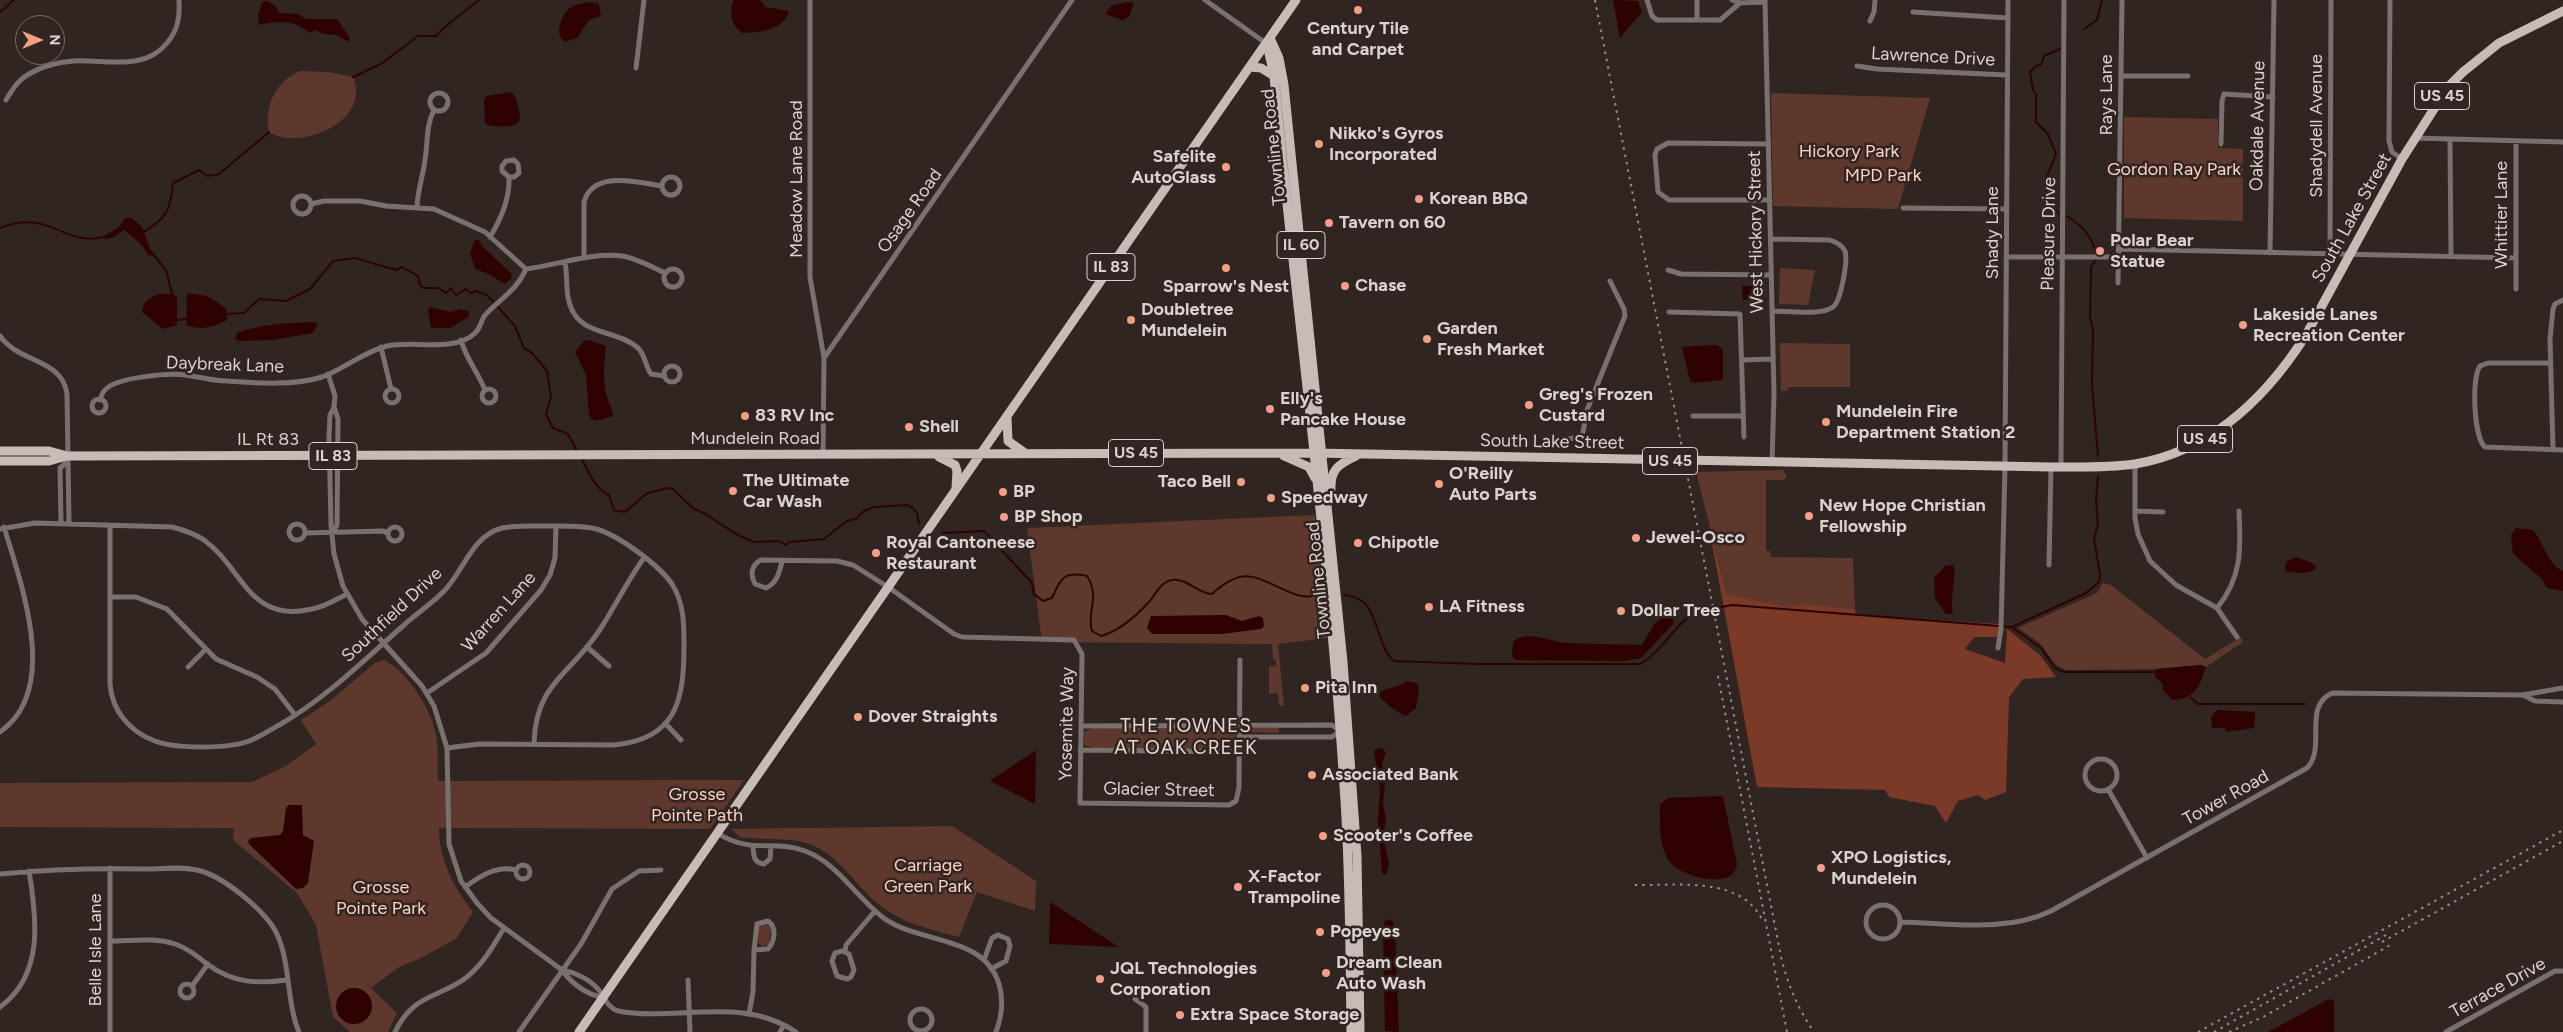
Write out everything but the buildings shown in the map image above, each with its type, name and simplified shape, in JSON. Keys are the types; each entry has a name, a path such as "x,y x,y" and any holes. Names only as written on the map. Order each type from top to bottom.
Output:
{"main road":[{"path":"1269,41 1296,0"},
{"name":"South Lake Street","path":"982,454 1318,453 2005,467 2135,464 2178,451 2205,439 2221,430 2262,394 2288,363 2306,335 2402,158 2448,87 2463,72 2499,43 2563,11"},
{"name":"IL 83","path":"982,454 1269,41"},
{"name":"Townline Road","path":"1269,41 1318,453 1329,520 1354,815 1360,1032"},
{"name":"Townline Road","path":"1269,41 1279,58 1284,86 1318,453 1317,482 1340,731 1348,867 1351,1032"},
{"path":"1251,67 1261,68 1274,76"},
{"path":"1007,418 1008,442 1026,454"},
{"name":"IL 83","path":"0,451 49,451 67,459"},
{"path":"1272,453 1301,462 1308,467 1317,482"},
{"path":"579,1032 982,454"},
{"name":"Mundelein Road","path":"529,455 982,454"},
{"path":"1329,520 1333,473 1338,466 1359,454"},
{"name":"IL Rt 83","path":"67,459 529,455"},
{"path":"934,455 955,465 957,471 955,491"},
{"name":"IL 83","path":"0,461 67,459"}],"street":[{"path":"6,100 14,86 28,75 46,67 70,62 133,62 148,58 164,47 173,35 179,21 179,0"},
{"path":"636,68 644,0"},
{"name":"Meadow Lane Road","path":"810,0 810,277 824,358"},
{"name":"Osage Road","path":"824,358 1072,0"},
{"path":"1205,0 1269,41"},
{"path":"1647,0 1652,16 1657,20 1722,20 1740,3"},
{"path":"1697,0 1697,20"},
{"path":"1732,0 1740,3 1765,1"},
{"path":"1870,21 1874,12 1875,0"},
{"name":"Shady Lane","path":"1998,648 2001,621 2005,467 2008,0"},
{"name":"Pleasure Drive","path":"2061,467 2064,0"},
{"name":"Rays Lane","path":"2118,257 2120,249 2122,0"},
{"name":"Oakdale Avenue","path":"2270,253 2274,0"},
{"name":"Shadydell Avenue","path":"2330,253 2331,0"},
{"path":"2390,0 2389,141 2392,152 2402,158"},
{"name":"West Hickory Street","path":"1765,1 1771,239 1772,462"},
{"path":"1913,12 2008,18"},
{"name":"Lawrence Drive","path":"1857,66 1877,69 2007,75"},
{"path":"2121,76 2188,76"},
{"path":"2221,144 2224,94 2273,97"},
{"path":"417,206 418,188 425,161 428,126 434,110"},
{"path":"2414,138 2563,142"},
{"path":"2450,140 2451,256"},
{"name":"Whittier Lane","path":"2516,142 2516,289"},
{"path":"1768,144 1668,144 1657,148 1655,155 1658,192 1663,198 1669,200 1770,200"},
{"path":"490,237 504,208 509,177"},
{"path":"584,257 584,202 586,195 594,186 607,182 635,182 662,186"},
{"path":"311,204 324,201 360,201 386,206 434,208 485,232 526,269 565,263 584,257 622,256 665,273"},
{"path":"1902,208 2007,209"},
{"path":"1771,239 1830,240 1836,242 1844,251 1846,259 1841,288 1835,305 1832,308 1818,312 1772,311"},
{"path":"2120,249 2516,258"},
{"path":"2006,257 2118,257 2118,283"},
{"path":"565,263 570,304 581,322 588,328 613,335 636,346 651,374 665,376"},
{"name":"Daybreak Lane","path":"100,400 104,390 115,383 162,375 185,375 226,381 310,380 328,374 382,347 397,344 448,344 473,336 485,315 504,299 521,280 526,269"},
{"path":"1668,270 1681,274 1771,275"},
{"path":"1569,439 1579,438 1583,432 1588,410 1625,316 1624,309 1610,281"},
{"path":"2553,450 2550,363 2553,308 2555,304 2563,300"},
{"path":"1670,312 1740,314 1744,437"},
{"path":"0,336 10,348 51,368 64,381 67,459 69,467 69,523"},
{"path":"461,340 464,354 479,376 485,390"},
{"path":"382,347 391,389"},
{"path":"822,455 824,358"},
{"path":"1742,360 1772,359"},
{"path":"2550,363 2488,363 2480,366 2476,376 2479,440 2488,448 2563,450"},
{"path":"328,374 335,396 334,407 330,415 337,525 333,532 336,563 347,594 362,619 427,693 441,723 446,748 449,844 454,863 465,886 484,911 562,970 568,978 593,996 602,998"},
{"path":"333,456 338,418 334,407"},
{"path":"1693,416 1743,416"},
{"path":"61,523 60,468 67,459"},
{"path":"2135,464 2138,534 2150,561 2176,585 2217,608 2236,637"},
{"path":"2049,565 2051,467"},
{"path":"2217,608 2230,589 2238,571 2241,554 2239,510"},
{"path":"2136,511 2163,512"},
{"path":"0,732 17,717 26,702 32,679 32,635 2,528 35,523 69,523 110,527 172,527 194,534 214,548 252,596 278,609 295,611 312,609 347,594"},
{"name":"Southfield Drive","path":"110,527 111,690 122,717 138,732 158,742 170,745 229,745 254,739 295,716 341,682 442,593 475,547 489,534 514,526 582,526 606,532 664,574 672,585 683,612 682,691 674,712 654,733 631,743 480,744 446,748"},
{"name":"Warren Lane","path":"427,693 486,653 541,590 550,575 555,558 556,526"},
{"path":"304,533 384,531 388,534"},
{"path":"534,744 536,718 543,698 599,632 644,558"},
{"path":"782,562 778,578 772,586 766,588 755,584 751,573 758,562 769,559 782,562 846,563 888,587"},
{"name":"Yosemite Way","path":"888,587 954,634 962,637 1074,640 1082,654 1080,803"},
{"path":"110,597 136,598 158,604 174,615 205,650 224,664 267,682 281,695 295,716"},
{"path":"587,646 609,666"},
{"path":"188,667 205,650"},
{"path":"1080,750 1239,752 1240,660"},
{"name":"Tower Road","path":"1900,922 2004,924 2030,920 2051,911 2307,768 2315,755 2318,706 2325,697 2332,693 2522,695 2563,688"},
{"name":"Tower Road","path":"2522,695 2535,701 2563,702"},
{"path":"665,723 681,740"},
{"path":"1081,726 1332,726 1340,731 1332,737 1240,737"},
{"name":"Glacier Street","path":"1080,803 1229,805 1236,801 1239,788 1239,752"},
{"path":"2105,760 2115,766 2117,779 2108,789 2098,791 2086,781 2087,767 2094,761 2105,760"},
{"path":"2108,789 2147,858"},
{"path":"717,833 736,843 753,847 794,848 818,857 875,911 903,929 962,946 984,960 998,981 1002,998 1001,1017 996,1032"},
{"path":"753,847 754,859 764,864 770,859 771,847"},
{"path":"0,874 74,868 188,869 219,878 269,922 280,944 300,1032"},
{"name":"Belle Isle Lane","path":"110,868 110,1032"},
{"path":"465,886 493,870 507,868 516,870"},
{"path":"519,1032 562,970 614,886 639,871 661,870"},
{"path":"0,1007 20,988 32,964 34,910 29,871"},
{"path":"1881,905 1894,909 1900,922 1898,930 1893,936 1881,939 1871,934 1866,922 1870,912 1881,905"},
{"path":"845,952 846,945 875,911"},
{"path":"749,1014 753,992 754,950 756,924 762,920 768,921 774,928 772,945 762,951 754,950"},
{"path":"396,1032 401,1021 419,1001 458,983 473,971 504,928"},
{"path":"984,960 992,938 998,936 1008,939 1010,946 1006,961 991,969"},
{"path":"110,941 152,941 174,944 193,953 224,975 244,982 264,983 287,980"},
{"path":"842,950 845,952 849,954 854,970 851,977 847,978 837,976 832,961 835,953 842,950"},
{"path":"192,986 208,964"},
{"path":"562,970 573,972 598,988 602,998 614,1010 624,1012 749,1014 784,1025 796,1032"},
{"name":"Terrace Drive","path":"2446,1032 2555,971 2563,970"},
{"path":"688,980 690,1032"},
{"path":"1135,999 1146,1007 1146,1032"},
{"path":"918,1010 928,1012 932,1018 931,1025 924,1032 915,1030 911,1024 910,1017 918,1010"},
{"path":"780,1032 784,1025"}],"green space":[{"path":"300,71 328,72 353,77 356,93 352,108 342,120 329,129 313,135 297,138 282,137 269,132 268,113 273,96 284,82"},
{"name":"Hickory Park","path":"1771,93 1930,98 1898,209 1773,206"},
{"name":"Gordon Ray Park","path":"2124,117 2218,119 2218,148 2243,149 2243,221 2124,218"},
{"path":"1780,268 1815,270 1808,305 1779,304"},
{"path":"1780,343 1850,344 1850,387 1790,387 1787,391 1781,391"},
{"path":"1783,470 1787,477 1782,480 1766,480 1766,551 1770,551 1771,557 1853,558 1855,609 1804,604 1789,607 1727,594 1696,472"},
{"path":"1315,515 1328,638 1278,644 1284,706 1279,705 1278,693 1269,694 1269,666 1276,666 1276,660 1273,659 1272,644 1042,642 1027,528"},
{"path":"2103,583 2111,585 2205,659 2241,637 2243,642 2206,667 2200,665 2156,669 2067,670 2056,665 2040,643 2018,628 2097,593"},
{"path":"384,660 402,673 410,682 429,714 437,741 438,781 744,780 710,829 439,828 442,851 449,873 473,912 457,938 421,958 399,967 371,988 397,1013 388,1032 350,1032 333,1017 316,925 297,893 233,840 234,828 0,827 0,783 252,782 286,766 316,744 301,720 330,701 375,663"},
{"path":"1093,728 1223,728 1236,732 1236,745 1225,749 1098,749 1084,745 1084,732"},
{"path":"1245,728 1279,728 1279,733 1245,732"},
{"name":"Carriage Green Park","path":"952,826 1036,881 1035,911 977,892 959,937 919,926 890,912 872,899 832,857 812,845 785,840 740,837 731,829"},
{"path":"768,924 771,929 769,944 763,947 757,942 759,926"}],"shaded area":[{"path":"734,0 760,0 765,7 789,11 782,22 770,29 742,33 733,23 731,9"},
{"path":"1613,0 1638,1 1642,12 1620,38"},
{"path":"267,1 274,5 280,13 298,14 306,19 337,19 350,38 348,42 337,35 323,34 315,30 310,33 298,26 286,23 259,25 258,16 262,2"},
{"path":"592,2 599,4 601,16 589,20 577,38 565,42 561,39 560,24 568,10 581,3"},
{"path":"1127,2 1134,3 1129,17 1122,20 1105,14 1111,6"},
{"path":"511,92 517,101 519,110 520,118 517,124 504,127 485,124 484,100 487,96"},
{"path":"125,218 132,218 142,227 153,256 148,255 142,245 124,230 112,238 105,239 105,235 118,228"},
{"path":"475,240 479,240 482,246 512,274 511,279 505,284 475,269 470,253"},
{"path":"1742,286 1759,286 1759,299 1743,300"},
{"path":"187,293 207,296 226,308 227,320 207,327 197,328 186,325"},
{"path":"159,294 172,294 177,297 177,325 163,329 142,312 147,300"},
{"path":"430,307 451,312 460,309 469,311 469,317 450,328 431,328 428,310"},
{"path":"313,322 318,324 313,333 273,340 239,341 235,339 237,333 255,328"},
{"path":"589,340 606,346 605,388 613,413 613,416 596,421 591,419 589,414 586,375 575,352 584,341"},
{"path":"1717,345 1723,350 1723,380 1694,383 1690,381 1682,347"},
{"path":"1708,522 1727,594 1789,607 1804,604 1855,609 1856,615 1999,624 1999,637 1974,637 1965,649 2005,663 2007,629 2040,655 2056,677 2023,679 2009,697 2006,792 1985,800 1978,795 1958,801 1946,823 1935,806 1889,797 1885,790 1757,787"},
{"path":"2516,528 2533,530 2537,535 2550,559 2563,571 2563,591 2547,588 2542,579 2513,554 2511,535"},
{"path":"2297,557 2314,564 2316,568 2306,573 2286,571 2287,561"},
{"path":"1953,565 1955,575 1952,600 1953,614 1946,614 1935,598 1934,578 1945,566"},
{"path":"1672,608 1674,609 1673,624 1641,658 1625,661 1516,660 1512,656 1513,642 1519,638 1532,636 1567,643 1642,645 1654,624"},
{"path":"1226,615 1242,621 1259,616 1263,618 1264,626 1261,629 1222,634 1152,634 1147,628 1151,616"},
{"path":"2201,665 2206,667 2195,691 2180,699 2172,700 2163,690 2162,683 2155,677 2156,669"},
{"path":"1406,681 1416,683 1419,688 1416,708 1406,716 1384,702 1380,697 1380,692"},
{"path":"2217,710 2255,712 2254,728 2226,732 2225,728 2212,728 2211,717"},
{"path":"1378,748 1383,749 1386,753 1382,764 1385,783 1383,803 1386,819 1383,837 1389,864 1386,875 1382,873 1378,821 1380,790 1374,751"},
{"path":"1036,750 1035,804 990,781"},
{"path":"1723,796 1737,864 1734,873 1727,877 1706,879 1683,872 1674,867 1665,854 1661,841 1660,804 1668,798"},
{"path":"289,805 302,805 303,835 314,841 308,883 303,888 296,889 248,841 251,838 280,835 283,831 286,808"},
{"path":"1050,902 1119,947 1049,944"},
{"path":"1389,919 1395,927 1399,1032 1385,1031 1383,929 1385,921"},
{"path":"354,988 366,994 372,1006 366,1018 354,1024 342,1018 336,1006 342,994"},
{"path":"2329,999 2334,1001 2334,1032 2268,1032"}],"waterway":[{"path":"0,12 14,0"},
{"path":"353,77 381,64 418,36 436,36 479,0"},
{"path":"2084,29 2097,20 2102,0"},
{"path":"2059,214 2052,205 2046,191 2047,178 2056,154 2048,134 2036,122 2036,94 2033,90 2030,72 2036,66 2041,65 2044,56 2060,49"},
{"path":"142,233 157,223 166,213 171,200 173,183 199,170 207,176 219,174 269,132"},
{"path":"2067,216 2086,232 2092,241 2096,253"},
{"path":"0,228 17,223 31,222 81,238 93,239 107,236"},
{"path":"149,249 166,270 172,294"},
{"path":"227,314 244,313 259,299 286,301 310,289 333,261 355,258 396,270 402,267 418,276 420,285 424,288 438,288 446,293 451,288 456,295 466,289 471,293 476,291 487,295 515,326 524,348 532,353 547,371 551,397 546,414 553,428 568,434 577,451"},
{"path":"2095,261 2091,267 2090,317 2093,331 2092,385 2098,456"},
{"path":"177,320 186,319"},
{"path":"581,457 595,484 609,495 614,510 625,512 646,494 666,488 673,489 694,509 704,513 736,534 754,542 779,541 786,545 789,542 824,539 847,521 856,519 864,511 874,507 907,505 917,513 919,524"},
{"path":"1717,608 1732,605 2012,627 2086,593 2099,582 2100,575 2094,538 2098,524 2096,500 2098,477"},
{"path":"942,533 984,531 1032,583 1034,594 1043,601 1052,598 1058,585 1068,575 1087,576 1093,591 1092,631 1101,636 1114,631 1126,623 1148,603 1164,583 1172,580 1182,581 1212,594 1224,584 1235,578 1245,576 1263,580 1300,596 1321,595"},
{"path":"1344,595 1365,603 1371,612 1382,643 1394,661 1478,664 1640,664 1656,652 1682,623 1698,611"},
{"path":"2012,627 2041,648 2055,668 2064,672 2155,672"},
{"path":"2190,697 2198,704 2305,704"}],"railway":[{"path":"1595,0 1781,957 1794,996 1814,1032"},
{"path":"1718,676 1787,1032"},
{"path":"2198,1032 2563,830"},
{"path":"2382,942 2563,841"},
{"path":"1635,885 1707,886 1725,890 1740,897 1753,907 1763,922"},
{"path":"2214,1032 2386,935"},
{"path":"2229,1032 2263,1017 2394,943"}],"place":[{"name":"Century Tile and Carpet","path":"1358,10"},
{"name":"Nikko's Gyros Incorporated","path":"1319,144"},
{"name":"Safelite AutoGlass","path":"1226,167"},
{"name":"Korean BBQ","path":"1419,199"},
{"name":"Tavern on 60","path":"1329,223"},
{"name":"Polar Bear Statue","path":"2100,251"},
{"name":"Sparrow's Nest","path":"1226,268"},
{"name":"Chase","path":"1345,286"},
{"name":"Doubletree Mundelein","path":"1131,320"},
{"name":"Lakeside Lanes Recreation Center","path":"2243,325"},
{"name":"Garden Fresh Market","path":"1427,339"},
{"name":"Greg's Frozen Custard","path":"1529,405"},
{"name":"Elly's Pancake House","path":"1270,409"},
{"name":"83 RV Inc","path":"745,416"},
{"name":"Mundelein Fire Department Station 2","path":"1826,422"},
{"name":"Shell","path":"909,427"},
{"name":"Taco Bell","path":"1241,482"},
{"name":"O'Reilly Auto Parts","path":"1439,484"},
{"name":"The Ultimate Car Wash","path":"733,491"},
{"name":"BP","path":"1003,492"},
{"name":"Speedway","path":"1271,498"},
{"name":"New Hope Christian Fellowship","path":"1809,516"},
{"name":"BP Shop","path":"1004,517"},
{"name":"Jewel-Osco","path":"1636,538"},
{"name":"Chipotle","path":"1358,543"},
{"name":"Royal Cantoneese Restaurant","path":"876,553"},
{"name":"LA Fitness","path":"1429,607"},
{"name":"Dollar Tree","path":"1621,611"},
{"name":"Pita Inn","path":"1305,688"},
{"name":"Dover Straights","path":"858,717"},
{"name":"Associated Bank","path":"1312,775"},
{"name":"Scooter's Coffee","path":"1323,836"},
{"name":"XPO Logistics, Mundelein","path":"1821,868"},
{"name":"X-Factor Trampoline","path":"1238,887"},
{"name":"Popeyes","path":"1320,932"},
{"name":"Dream Clean Auto Wash","path":"1326,973"},
{"name":"JQL Technologies Corporation","path":"1100,979"},
{"name":"Extra Space Storage","path":"1180,1015"}],"district":[{"name":"THE TOWNES AT OAK CREEK","path":"1186,737"}],"park label":[{"name":"MPD Park","path":"1883,176"},
{"name":"Grosse Pointe Path","path":"697,805"},
{"name":"Grosse Pointe Park","path":"381,898"}]}
